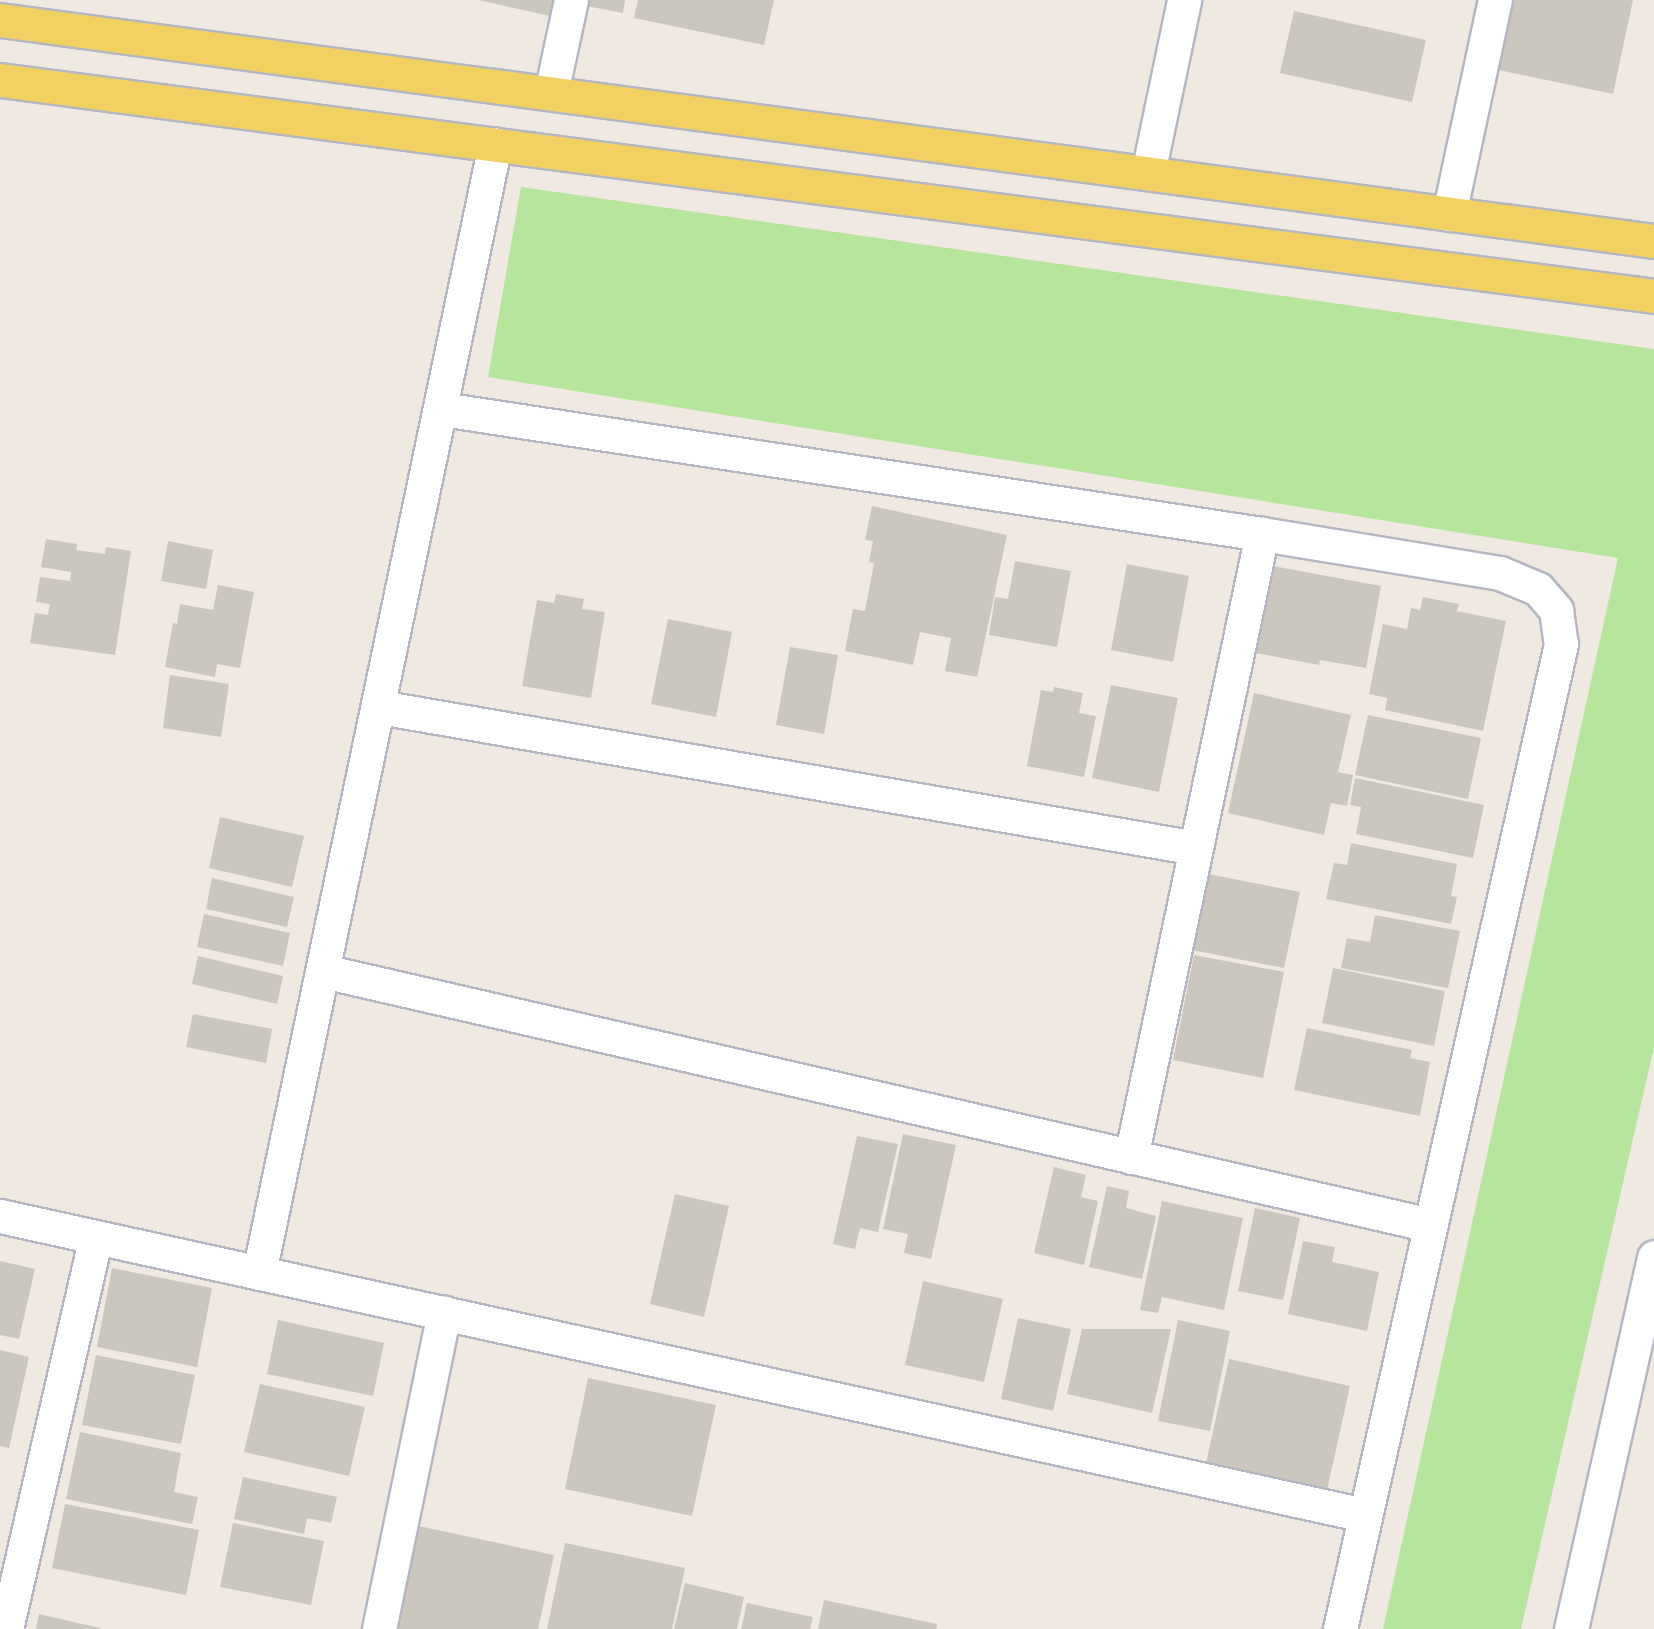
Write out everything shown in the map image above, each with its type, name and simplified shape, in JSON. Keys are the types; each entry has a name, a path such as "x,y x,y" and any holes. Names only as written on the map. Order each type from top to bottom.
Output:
{"main road":[{"path":"0,20 1654,241"},
{"path":"0,80 1654,296"}],"street":[{"path":"551,93 571,0"},
{"path":"1148,173 1184,0"},
{"path":"1449,214 1495,0"},
{"path":"259,1273 442,409 495,144"},
{"path":"442,409 1262,534 1500,573 1538,589 1556,610 1562,644 1340,1629"},
{"path":"1131,1157 1262,534"},
{"path":"379,707 1196,848"},
{"path":"323,971 1430,1225"},
{"path":"0,1216 1365,1515"},
{"path":"6,1629 96,1237"},
{"path":"1571,1629 1654,1257"},
{"path":"379,1629 444,1313"}],"green space":[{"path":"521,187 1654,349 1654,1047 1521,1629 1383,1629 1618,558 488,377"}],"building":[{"path":"478,0 553,0 550,16"},
{"path":"582,0 625,0 623,13 581,5"},
{"path":"638,0 774,0 764,45 634,18"},
{"path":"1508,0 1633,0 1613,94 1494,69"},
{"path":"1294,11 1426,40 1412,102 1280,73"},
{"path":"872,506 1007,535 977,677 945,671 951,638 920,632 913,665 845,651 853,609 865,611 874,563 869,562 873,541 865,540"},
{"path":"46,539 77,544 76,550 105,554 106,547 131,551 115,655 30,643 35,613 48,615 50,604 36,602 40,577 70,581 71,572 41,567"},
{"path":"168,541 213,550 206,589 161,581"},
{"path":"1015,561 1071,571 1057,647 989,635 995,597 1008,599"},
{"path":"1127,564 1189,576 1173,662 1111,650"},
{"path":"1273,566 1381,586 1366,668 1320,660 1319,665 1256,653"},
{"path":"218,585 254,592 240,668 217,664 215,677 165,667 173,623 177,624 180,604 213,610"},
{"path":"556,594 584,599 582,609 605,612 591,698 522,686 537,600 554,603"},
{"path":"1423,597 1459,604 1457,611 1506,621 1483,731 1385,710 1387,698 1369,694 1383,624 1407,629 1411,608 1420,610"},
{"path":"668,619 732,632 716,717 651,704"},
{"path":"790,647 838,655 824,734 776,725"},
{"path":"170,675 229,684 221,737 163,728"},
{"path":"1111,685 1178,698 1159,792 1092,778"},
{"path":"1054,687 1083,693 1079,713 1096,716 1084,777 1027,766 1041,690 1053,692"},
{"path":"1254,693 1351,715 1338,772 1353,775 1347,806 1331,803 1324,835 1228,813"},
{"path":"1368,715 1481,738 1468,799 1355,775"},
{"path":"1355,778 1484,805 1473,858 1356,834 1361,807 1350,805"},
{"path":"220,817 304,836 292,887 209,868"},
{"path":"1351,843 1457,864 1451,896 1457,897 1451,924 1326,899 1334,863 1347,865"},
{"path":"1208,874 1300,892 1284,968 1192,950"},
{"path":"212,878 294,897 287,927 206,909"},
{"path":"204,914 290,933 283,966 197,947"},
{"path":"1375,915 1460,931 1448,988 1341,968 1347,938 1370,942"},
{"path":"1194,955 1284,972 1263,1078 1173,1060"},
{"path":"198,956 283,976 277,1004 192,984"},
{"path":"1333,968 1445,991 1434,1046 1322,1023"},
{"path":"193,1014 272,1029 266,1063 186,1047"},
{"path":"1307,1028 1412,1050 1410,1058 1430,1062 1420,1116 1294,1090"},
{"path":"903,1134 956,1145 931,1259 904,1253 908,1234 883,1229"},
{"path":"857,1136 898,1144 878,1232 860,1228 855,1249 833,1244"},
{"path":"1054,1167 1086,1175 1081,1197 1098,1201 1084,1265 1034,1253"},
{"path":"1107,1186 1129,1191 1126,1208 1156,1216 1142,1279 1089,1267"},
{"path":"675,1194 729,1206 704,1317 650,1304"},
{"path":"1162,1201 1243,1218 1224,1310 1162,1297 1158,1313 1140,1310"},
{"path":"1255,1208 1300,1218 1283,1300 1238,1291"},
{"path":"1303,1241 1335,1247 1332,1262 1379,1272 1367,1331 1288,1314"},
{"path":"0,1261 35,1269 19,1339 0,1335"},
{"path":"112,1268 212,1288 197,1367 97,1347"},
{"path":"923,1281 1003,1299 984,1382 905,1365"},
{"path":"1018,1318 1071,1329 1053,1411 1001,1399"},
{"path":"278,1320 384,1343 373,1396 267,1374"},
{"path":"1178,1320 1230,1331 1210,1431 1158,1421"},
{"path":"1082,1329 1171,1329 1152,1413 1067,1394"},
{"path":"0,1350 29,1357 9,1448 0,1446"},
{"path":"96,1355 195,1375 181,1444 82,1425"},
{"path":"1229,1359 1350,1386 1327,1490 1206,1463"},
{"path":"588,1378 716,1405 692,1516 565,1489"},
{"path":"260,1384 365,1407 349,1476 244,1452"},
{"path":"80,1432 181,1453 174,1492 198,1497 192,1524 66,1499"},
{"path":"243,1477 337,1497 331,1523 307,1518 304,1534 234,1519"},
{"path":"65,1504 199,1530 186,1595 52,1568"},
{"path":"233,1523 324,1541 311,1605 220,1587"},
{"path":"414,1525 554,1555 538,1629 391,1629"},
{"path":"565,1543 685,1568 672,1629 547,1629"},
{"path":"685,1583 744,1597 737,1629 674,1629"},
{"path":"824,1600 937,1624 936,1629 818,1629"},
{"path":"747,1603 813,1617 810,1629 741,1629"},
{"path":"39,1614 100,1628 100,1629 36,1629"}]}
